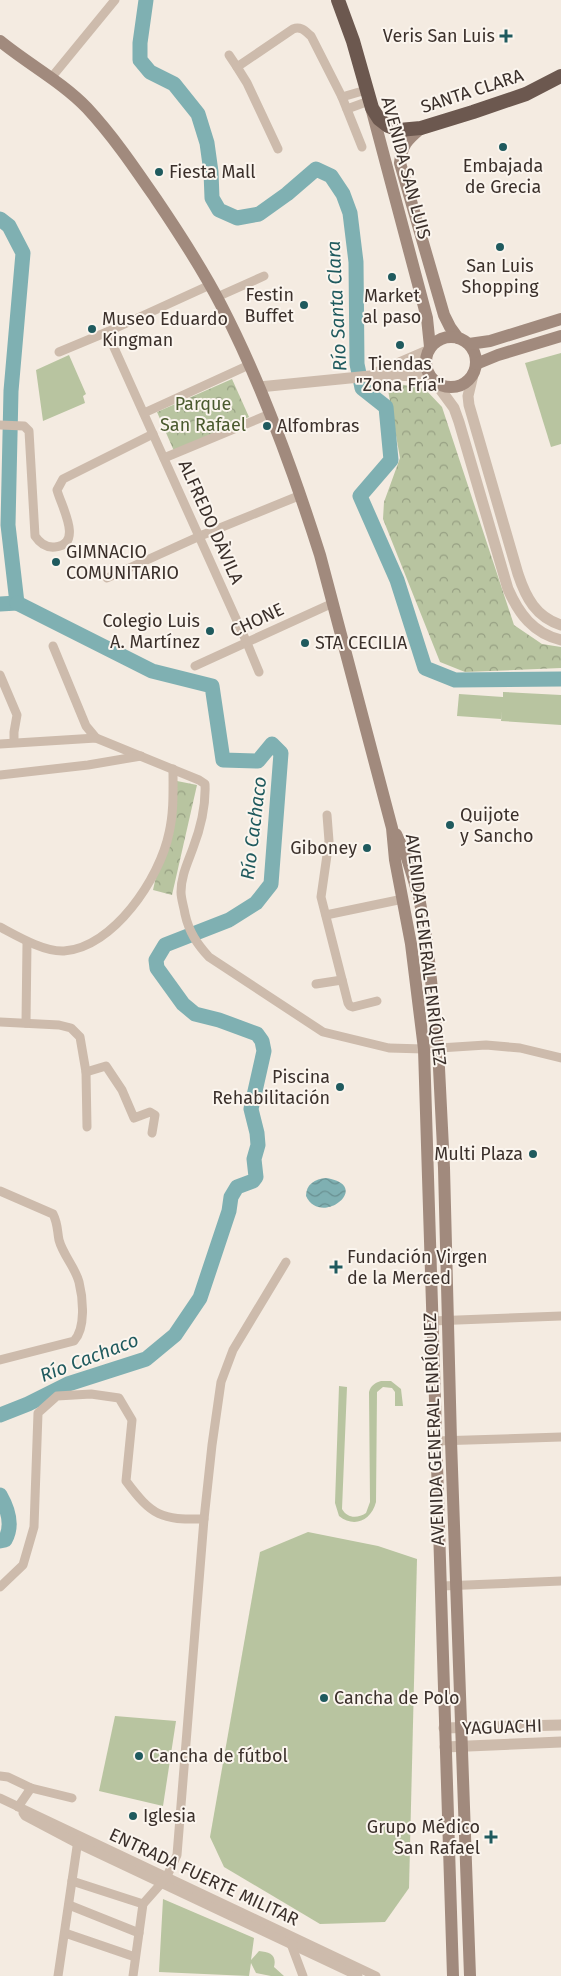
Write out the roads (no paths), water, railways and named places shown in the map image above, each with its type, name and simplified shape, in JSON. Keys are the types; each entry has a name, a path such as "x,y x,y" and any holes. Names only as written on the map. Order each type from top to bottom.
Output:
{"highway":[{"name":"AVENIDA SAN LUIS","path":"338,0 353,42 369,100"},
{"name":"SANTA CLARA","path":"369,100 379,119 388,126 399,130 421,128 526,94 561,76"}],"main road":[{"name":"AVENIDA GENERAL ENRÍQUEZ","path":"1,43 51,78 85,106 128,158 188,246 217,297 259,387 301,496 320,555 392,828 395,860 411,944 424,1049 453,1976"},
{"name":"AVENIDA SAN LUIS","path":"369,100 427,318 429,349"},
{"name":"AVENIDA SAN LUIS","path":"421,128 407,140 401,150 400,163 444,315 450,328 463,341"},
{"path":"561,321 490,341 463,341 448,337 438,340 429,349 425,360 432,379 448,387 456,387 462,385 474,369 498,355 561,336"},
{"path":"463,341 475,354 474,369"},
{"name":"AVENIDA GENERAL ENRÍQUEZ","path":"392,828 407,858 419,897 427,941 438,1048 444,1168 451,1441 470,1976"},
{"path":"422,1025 436,1024"},
{"path":"428,1170 444,1168"}],"street":[{"path":"51,78 115,0"},
{"path":"237,67 296,28 304,29 311,36 342,97 362,147"},
{"path":"229,55 247,82 278,149"},
{"path":"342,97 369,100"},
{"path":"347,109 369,100"},
{"path":"217,297 264,276"},
{"path":"60,352 210,285"},
{"name":"ALFREDO DÀVILA","path":"107,332 248,643 258,672"},
{"path":"367,376 429,349"},
{"path":"144,413 249,365"},
{"path":"474,369 468,396 469,405 525,593 533,607 544,617 561,625"},
{"path":"259,387 367,376 392,375 432,379 454,408 480,488 508,589 514,602 521,615 537,630 561,640"},
{"path":"164,458 270,414"},
{"path":"0,425 24,426 29,431 35,536 39,542 56,548 68,540 70,535 69,524 57,490 63,479 154,434"},
{"path":"480,488 492,484"},
{"path":"106,578 200,536 301,496"},
{"name":"CHONE","path":"195,666 333,603"},
{"path":"53,646 86,726 96,738"},
{"path":"0,675 17,715 14,742"},
{"path":"0,744 96,738 173,768 205,784 205,804 202,820 187,862 181,892 188,928 198,946 209,957 323,1032 389,1048 424,1049 486,1046 520,1048 561,1058"},
{"path":"0,775 88,765 142,755"},
{"path":"0,927 27,943 63,951 90,945 102,938 150,882 162,858 169,833 173,798 173,768"},
{"path":"327,815 329,841 321,897 342,980 350,1006 377,1001"},
{"path":"326,916 403,900"},
{"path":"26,1023 27,943"},
{"path":"316,984 342,980"},
{"path":"0,1022 59,1025 71,1028 80,1037 86,1072 87,1127"},
{"path":"86,1072 106,1066 122,1090 134,1118 150,1112 155,1116 152,1133"},
{"path":"0,1191 53,1214 58,1224 59,1240 79,1281 83,1315 80,1335 74,1341 0,1360"},
{"path":"133,1976 143,1904 164,1881 177,1855 180,1836 204,1519 221,1382 233,1350 286,1262"},
{"path":"432,1321 561,1316"},
{"path":"0,1587 23,1565 31,1539 34,1527 38,1413 57,1396 91,1394 119,1398 132,1420 126,1481 151,1510 166,1518 204,1519"},
{"path":"436,1441 561,1437"},
{"path":"442,1586 561,1581"},
{"name":"YAGUACHI","path":"444,1728 561,1725"},
{"name":"YAGUACHI","path":"445,1746 561,1742"},
{"path":"0,1776 8,1777 31,1788 72,1798"},
{"path":"18,1807 31,1788"},
{"name":"ENTRADA FUERTE MILITAR","path":"0,1798 79,1834 164,1881 291,1945 358,1976"},
{"name":"ENTRADA FUERTE MILITAR","path":"18,1807 25,1816 78,1844 287,1934 376,1976"},
{"path":"58,1976 79,1834"},
{"path":"72,1881 143,1904"},
{"path":"69,1905 139,1933"},
{"path":"64,1933 135,1957"},
{"path":"287,1934 303,1976"}],"water":[{"path":"326,1178 340,1182 345,1188 345,1195 340,1202 322,1208 313,1205 306,1196 306,1192 309,1185"}],"waterway":[{"name":"Río Santa Clara","path":"146,0 140,43 140,60 150,72 174,84 198,114 207,143 212,198 219,210 237,218 259,214 287,194 316,169 331,176 343,194 350,213 356,262 357,364 362,388 386,407 391,460 360,496 397,580 425,668 455,680 561,679"},
{"path":"0,219 9,226 23,253 11,391 8,525 17,603 0,604"},
{"name":"Río Cachaco","path":"0,1415 28,1404 68,1384 146,1359 175,1335 200,1298 229,1211 231,1197 237,1187 253,1181 256,1177 254,1159 258,1145 251,1109 264,1051 262,1041 257,1034 219,1020 195,1014 183,1004 157,968 156,960 165,945 229,920 256,903 271,884 281,753 272,744 258,761 223,760 212,686 152,671 17,603"},
{"name":"Río Cachaco","path":"0,1495 9,1523 5,1540 0,1541"}],"place":[{"name":"Veris San Luis","path":"506,36"},
{"name":"Embajada de Grecia","path":"503,147"},
{"name":"Fiesta Mall","path":"159,172"},
{"name":"San Luis Shopping","path":"500,247"},
{"name":"Market al paso","path":"392,277"},
{"name":"Festin Buffet","path":"304,305"},
{"name":"Museo Eduardo Kingman","path":"92,329"},
{"name":"Tiendas \"Zona Fría\"","path":"400,345"},
{"name":"Alfombras","path":"267,426"},
{"name":"GIMNACIO COMUNITARIO","path":"56,562"},
{"name":"Colegio Luis A. Martínez","path":"210,631"},
{"name":"STA CECILIA","path":"305,643"},
{"name":"Quijote y Sancho","path":"450,825"},
{"name":"Giboney","path":"367,848"},
{"name":"Piscina Rehabilitación","path":"340,1087"},
{"name":"Multi Plaza","path":"533,1154"},
{"name":"Fundación Virgen de la Merced","path":"336,1267"},
{"name":"Cancha de Polo","path":"324,1698"},
{"name":"Cancha de fútbol","path":"139,1756"},
{"name":"Iglesia","path":"133,1816"},
{"name":"Grupo Médico San Rafael","path":"491,1837"}],"park label":[{"name":"Parque San Rafael","path":"203,414"}]}
